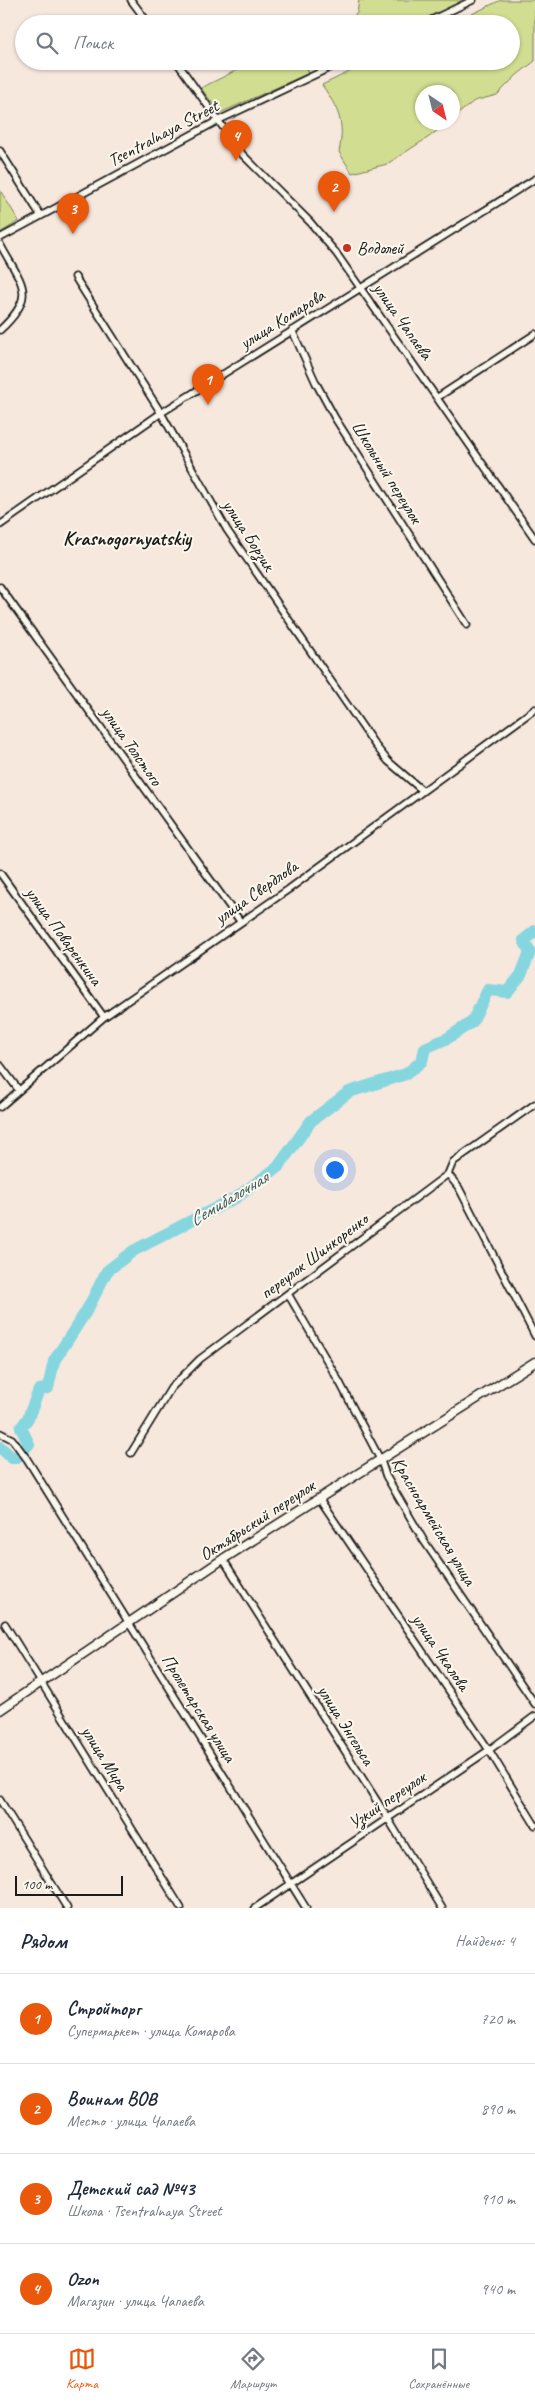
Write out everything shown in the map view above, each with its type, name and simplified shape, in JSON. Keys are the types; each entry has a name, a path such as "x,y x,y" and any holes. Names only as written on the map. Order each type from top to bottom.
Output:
{"street":[{"path":"132,0 142,15"},
{"path":"442,15 473,0"},
{"name":"улица Чапаева","path":"182,70 242,154 310,222 361,287 535,539"},
{"name":"Tsentralnaya Street","path":"0,238 218,120 325,70"},
{"path":"0,151 41,216"},
{"name":"улица Комарова","path":"0,525 162,413 535,179"},
{"path":"0,244 25,292 23,303 18,312 0,330"},
{"name":"улица Борзик","path":"75,278 162,413 216,513 251,566 375,745 388,761 423,791"},
{"name":"Школьный переулок","path":"292,330 316,383 335,418 467,625"},
{"path":"438,397 535,334"},
{"name":"улица Толстого","path":"0,587 240,921"},
{"name":"улица Свердлова","path":"0,1107 18,1089 104,1017 423,791 535,709"},
{"name":"улица Поваренкина","path":"0,873 104,1017"},
{"path":"0,1065 18,1089"},
{"name":"переулок Шинкоренко","path":"130,1453 171,1388 200,1359 448,1174 453,1162 535,1104"},
{"path":"448,1174 459,1188 535,1336"},
{"name":"Красноармейская улица","path":"288,1294 340,1383 381,1461 386,1476 424,1541 535,1704"},
{"name":"Октябрьский переулок","path":"0,1710 42,1684 223,1559 535,1362"},
{"name":"Пролетарская улица","path":"0,1433 9,1436 27,1459 306,1908"},
{"name":"улица Чкалова","path":"320,1498 489,1750 535,1825"},
{"name":"улица Энгельса","path":"223,1559 387,1817 442,1908"},
{"name":"улица Мира","path":"5,1624 180,1908"},
{"name":"Узкий переулок","path":"255,1908 387,1817 489,1750 535,1716"},
{"path":"0,1800 67,1908"}],"green space":[{"path":"359,0 466,0 434,15 355,15 357,13"},
{"path":"501,0 535,0 535,61 517,75 497,95 474,101 460,112 460,85 415,85 415,130 438,130 387,164 352,173 339,152 341,124 339,117 333,102 322,85 353,70 520,70 520,15 470,15"},
{"path":"237,70 308,70 309,73 220,113 201,88"},
{"path":"0,190 19,221 0,233"}],"waterway":[{"name":"Семибалочная","path":"0,1447 12,1458 16,1458 29,1444 21,1428 28,1418 39,1390 48,1388 54,1361 87,1310 107,1271 133,1251 237,1197 278,1167 311,1121 349,1092 406,1074 422,1061 425,1048 448,1038 472,1022 488,990 507,992 521,975 530,952 524,940 535,931"}],"place":[{"name":"Ozon","path":"236,161"},
{"name":"Воинам ВОВ","path":"334,212"},
{"name":"Детский сад №43","path":"73,234"},
{"name":"Водолей","path":"347,248"},
{"name":"Стройторг","path":"208,405"}],"district":[{"name":"Krasnogornyatskiy","path":"127,538"}]}
